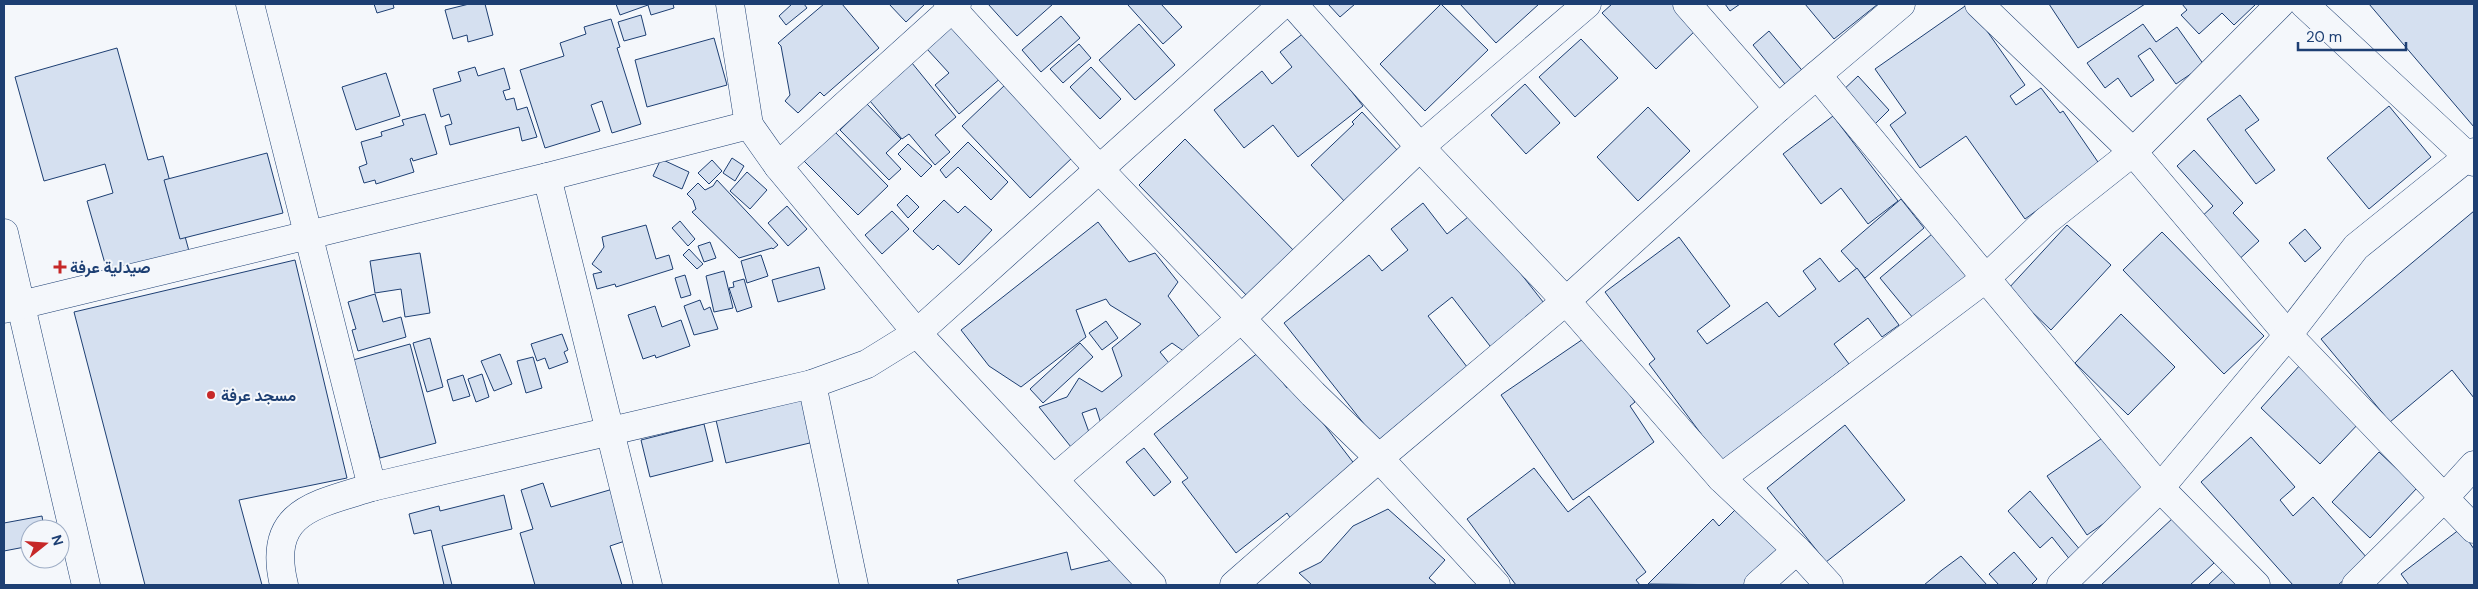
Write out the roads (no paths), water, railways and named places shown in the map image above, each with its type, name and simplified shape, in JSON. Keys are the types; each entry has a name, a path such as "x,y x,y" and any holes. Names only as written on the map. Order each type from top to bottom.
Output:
{"street":[{"path":"250,4 372,487"},
{"path":"730,4 749,125 778,166 917,333 1152,585"},
{"path":"284,585 279,564 281,540 295,517 316,505 372,487 812,384 867,364 917,333 1283,4"},
{"path":"1293,4 1420,146 1566,301 1721,478 1797,550 1829,585"},
{"path":"1054,480 1242,318 1420,146 1588,4"},
{"path":"1688,4 1778,108"},
{"path":"1234,585 1379,458 1566,301 1778,108 1901,4"},
{"path":"1979,4 2133,152 2288,335 2474,530"},
{"path":"1721,478 1985,279 2046,221 2133,152 2280,4"},
{"path":"2061,585 2160,488 2288,335 2356,247 2472,157 2304,4"},
{"path":"778,166 952,5 1099,169 1313,394 1379,458 1496,585"},
{"path":"1817,75 2160,488 2256,585"},
{"path":"13,306 308,236 749,125"},
{"path":"547,177 648,585"},
{"path":"4,233 13,306 86,585"},
{"path":"812,384 854,585"},
{"path":"2356,585 2444,498 2474,465"},
{"path":"1758,585 1797,550"}],"place":[{"name":"صيدلية عرفة","path":"60,267"},
{"name":"مسجد عرفة","path":"211,395"}]}
